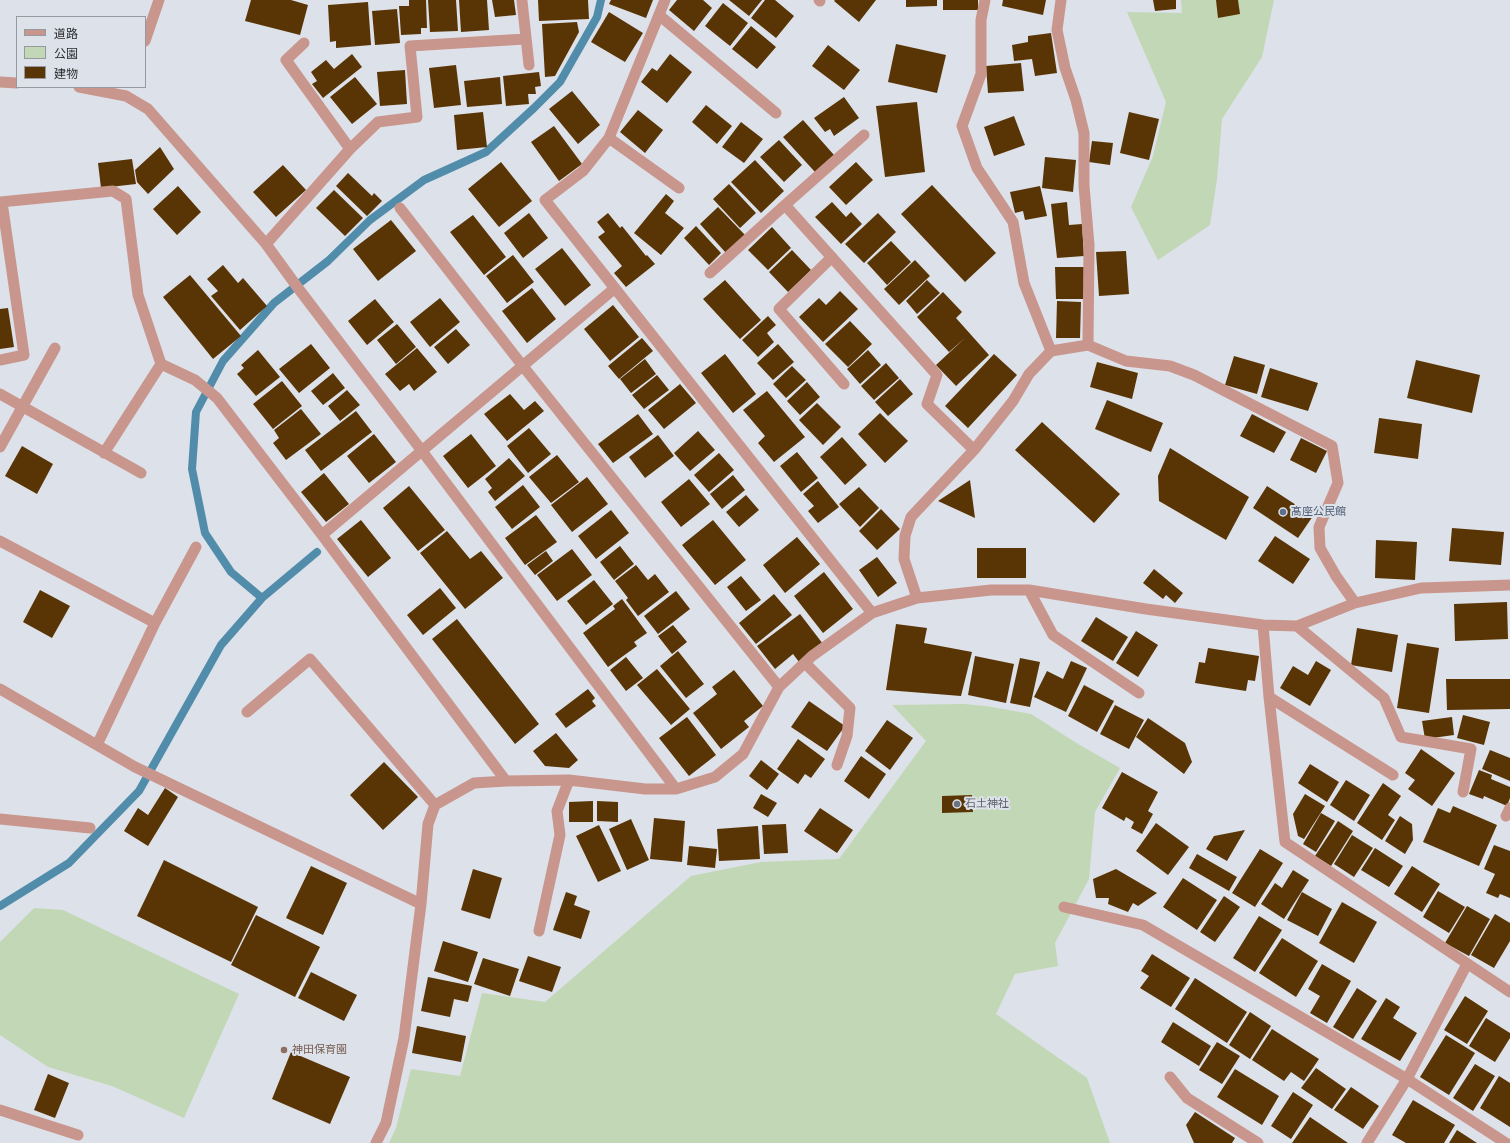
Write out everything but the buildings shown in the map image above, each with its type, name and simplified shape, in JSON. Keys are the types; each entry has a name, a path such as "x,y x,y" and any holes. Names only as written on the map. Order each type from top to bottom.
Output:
{"street":[{"path":"146,38 159,0"},
{"path":"665,0 609,138 583,171 545,200 872,613"},
{"path":"985,0 981,20 981,74 962,126 977,168 1013,222 1024,283 1051,351"},
{"path":"1061,0 1057,30 1064,68 1076,100 1084,133 1084,186 1089,245 1088,345"},
{"path":"522,1 529,65"},
{"path":"660,14 776,113"},
{"path":"266,244 350,149 378,122 417,117 410,46 525,39"},
{"path":"304,43 286,60 350,149"},
{"path":"0,82 16,83"},
{"path":"89,88 127,92 148,109 266,244 301,293 422,451 676,789"},
{"path":"710,273 864,135"},
{"path":"609,138 679,188"},
{"path":"0,360 24,355 1,202 113,191 126,199 138,295 161,364 195,380 217,398 322,535 506,781"},
{"path":"785,205 937,375 927,404 974,450"},
{"path":"400,208 522,365 779,687"},
{"path":"832,257 779,309 844,384"},
{"path":"322,535 614,288"},
{"path":"917,598 904,559 905,536 911,517 974,450 1013,400 1029,374 1051,351 1088,345 1126,361 1170,366 1194,375 1332,446 1338,483 1319,527 1320,548 1336,576 1355,603"},
{"path":"0,447 55,348"},
{"path":"104,453 161,364"},
{"path":"0,394 141,474"},
{"path":"0,541 155,622"},
{"path":"97,745 155,622 196,547"},
{"path":"376,1143 386,1122 404,1038 421,904 428,824 435,805 474,783 569,780 645,789 676,789 715,777 743,754 779,687 812,656 872,613 917,598 991,590 1029,590 1146,609 1263,625 1297,626 1355,603 1421,588 1510,585"},
{"path":"1029,590 1053,635 1140,693"},
{"path":"1263,625 1269,697 1285,842 1510,992"},
{"path":"1297,626 1384,698 1401,737 1471,748 1463,792"},
{"path":"247,712 310,659 435,805"},
{"path":"805,663 850,708 847,736 838,766"},
{"path":"0,689 135,767 421,904"},
{"path":"1269,697 1393,775"},
{"path":"539,931 560,835 557,811 569,780"},
{"path":"0,819 90,828"},
{"path":"1064,907 1143,925 1407,1079 1506,1143"},
{"path":"1367,1143 1407,1079 1467,964"},
{"path":"1170,1077 1187,1098 1258,1143"},
{"path":"0,1110 78,1135"}],"green space":[{"path":"1181,0 1274,0 1262,57 1222,119 1217,179 1210,225 1158,260 1131,207 1153,156 1166,102 1127,12 1182,13"},
{"path":"964,704 986,706 1031,714 1078,744 1120,768 1095,812 1089,879 1055,943 1058,966 1015,974 996,1014 1087,1078 1110,1143 389,1143 396,1128 411,1069 460,1076 482,993 545,1002 691,876 761,862 839,859 926,741 892,705"},
{"path":"34,908 63,910 239,994 184,1118 112,1086 48,1067 0,1035 0,942"}],"waterway":[{"path":"262,598 231,572 205,533 192,469 196,412 223,361 274,303 328,261 370,220 424,180 486,152 534,108 560,82 597,17 601,0"},
{"path":"0,906 69,863 139,791 221,645 262,598 317,552"}],"place":[{"name":"髙座公民館","path":"1283,512"},
{"name":"石土神社","path":"957,804"},
{"name":"神田保育園","path":"284,1050"}]}
